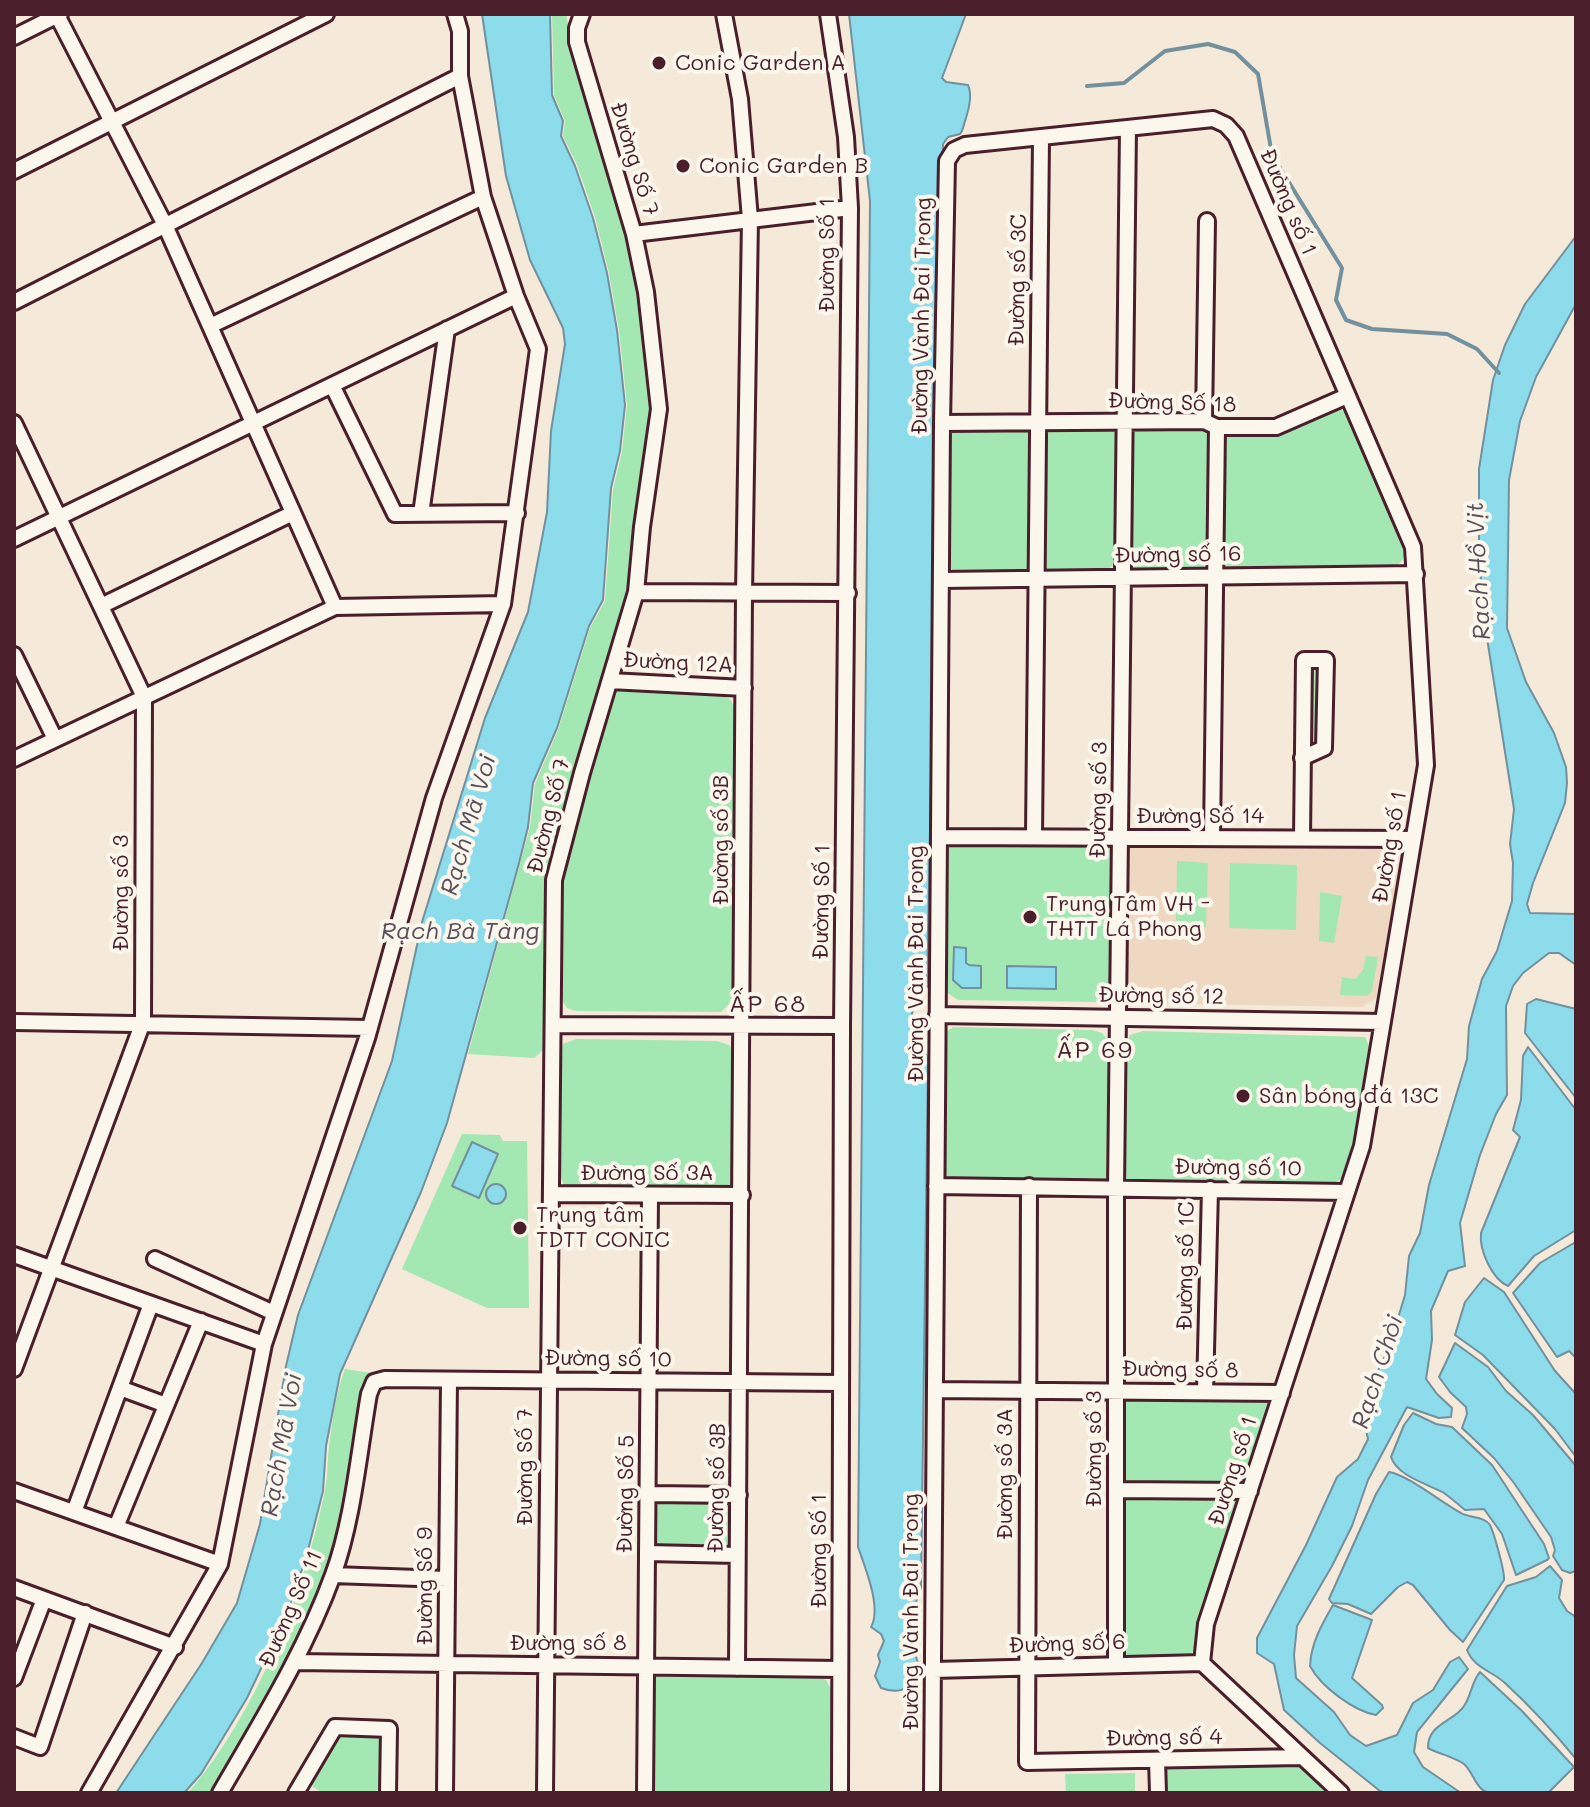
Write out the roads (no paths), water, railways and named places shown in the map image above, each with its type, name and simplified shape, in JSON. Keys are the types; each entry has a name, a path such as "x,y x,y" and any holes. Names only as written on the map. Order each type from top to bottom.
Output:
{"street":[{"path":"14,171 326,14"},
{"path":"89,1793 220,1564 264,1344 370,1028 434,798 503,604 538,349 516,296 483,197 460,76 460,31 455,14"},
{"name":"Đường Số 7","path":"545,1793 554,880 636,592 659,409 646,292 634,234 577,42 577,28 582,14"},
{"name":"Đường số 3B","path":"724,14 740,99 750,219 744,594 737,1668"},
{"name":"Đường Số 1","path":"828,14 846,137 850,208 842,1026 840,1793"},
{"path":"14,37 59,15 165,225 335,607"},
{"path":"14,302 460,76"},
{"name":"Đường số 1","path":"965,145 1213,119 1226,125 1236,136 1413,547 1426,765 1362,1146 1206,1624 1202,1663"},
{"name":"Đường số 3","path":"1116,1665 1116,1188 1128,128"},
{"name":"Đường số 3C","path":"1038,422 1041,138"},
{"name":"Đường Vành Đai Trong","path":"932,1793 942,423 947,161 954,150 965,145"},
{"path":"210,326 483,197"},
{"path":"634,234 850,208"},
{"path":"1207,221 1210,424 1217,576 1212,838"},
{"path":"14,539 516,296"},
{"path":"421,514 447,329"},
{"path":"332,385 395,514 517,513"},
{"name":"Đường Số 18","path":"942,423 1276,427 1347,396"},
{"path":"1034,836 1038,422"},
{"name":"Đường số 3","path":"14,423 144,697 143,1022 14,1369"},
{"path":"101,606 293,513"},
{"name":"Đường số 16","path":"941,580 1416,574"},
{"path":"636,592 848,593"},
{"path":"14,759 335,607 503,604"},
{"path":"1302,758 1324,748 1326,660 1304,660 1302,758 1302,838"},
{"path":"16,662 55,739"},
{"name":"Đường 12A","path":"610,681 744,688"},
{"name":"Đường Số 14","path":"939,837 1413,839"},
{"name":"Đường số 12","path":"937,1015 1383,1022"},
{"path":"14,1022 370,1028"},
{"path":"553,1025 842,1026"},
{"name":"Đường số 10","path":"936,1186 1347,1192"},
{"name":"Đường số 3A","path":"1027,1762 1029,1186"},
{"name":"Đường số 1C","path":"1205,1392 1210,1189"},
{"name":"Đường Số 3A","path":"552,1194 742,1195"},
{"name":"Đường Số 5","path":"645,1793 650,1196"},
{"path":"14,1255 264,1344"},
{"path":"155,1259 274,1313"},
{"path":"74,1512 151,1304"},
{"path":"116,1527 201,1321"},
{"name":"Đường số 10","path":"374,1382 385,1379 841,1383"},
{"name":"Đường Số 9","path":"445,1793 449,1380"},
{"name":"Đường Số 11","path":"220,1793 295,1662 333,1575 343,1544 369,1394 374,1382"},
{"path":"120,1388 166,1405"},
{"name":"Đường số 8","path":"935,1390 1282,1393"},
{"path":"1116,1490 1250,1491"},
{"path":"14,1491 220,1564"},
{"path":"649,1494 739,1495"},
{"path":"648,1553 737,1555"},
{"path":"333,1575 446,1579"},
{"path":"14,1588 175,1647"},
{"path":"14,1678 44,1599"},
{"path":"14,1737 40,1747 85,1613"},
{"name":"Đường số 8","path":"295,1662 840,1669"},
{"path":"1202,1663 1341,1793"},
{"name":"Đường số 6","path":"933,1670 1202,1663"},
{"path":"296,1793 335,1727 389,1729 388,1793"},
{"name":"Đường số 4","path":"1027,1762 1301,1757"},
{"path":"1157,1760 1158,1793"}],"water":[{"name":"Rạch Bà Tàng","path":"482,14 550,14 552,95 563,121 561,136 593,218 607,273 625,405 620,451 611,488 603,600 589,626 557,728 533,783 528,827 519,863 447,1123 421,1192 340,1374 326,1446 323,1491 306,1558 286,1616 247,1698 201,1774 184,1793 116,1793 202,1663 237,1603 260,1524 286,1366 298,1315 392,1061 422,922 485,718 528,612 547,512 551,431 565,344 563,328 530,260 506,176"},
{"path":"849,14 966,14 942,78 946,82 968,85 970,96 962,131 948,137 943,144 927,987 915,1005 910,1028 914,1042 928,1057 921,1589 913,1610 917,1622 912,1644 918,1663 909,1673 910,1686 896,1691 881,1688 875,1676 884,1641 881,1634 871,1627 874,1599 858,1547 870,201"},
{"name":"Rạch Chòi","path":"1576,236 1576,304 1536,377 1520,421 1509,480 1507,628 1526,682 1554,733 1566,767 1565,803 1527,904 1530,913 1576,914 1576,965 1559,953 1549,953 1523,973 1513,986 1506,1006 1507,1095 1480,1155 1460,1223 1465,1266 1448,1271 1431,1311 1432,1340 1426,1379 1452,1408 1451,1417 1439,1418 1407,1407 1368,1480 1352,1526 1332,1566 1297,1626 1294,1655 1296,1678 1334,1712 1350,1735 1366,1746 1397,1735 1413,1703 1433,1690 1450,1662 1459,1657 1468,1669 1417,1732 1414,1752 1423,1767 1461,1793 1386,1793 1320,1743 1284,1710 1274,1664 1257,1653 1257,1638 1306,1545 1337,1477 1358,1459 1368,1439 1364,1421 1368,1391 1389,1348 1405,1295 1409,1256 1420,1233 1429,1185 1467,1059 1469,1026 1482,979 1497,951 1512,901 1510,844 1514,809 1487,638 1479,561 1479,469 1493,380 1505,345 1525,304"},
{"path":"954,947 966,948 966,963 981,966 981,988 962,988 953,980"},
{"path":"1007,966 1056,967 1056,989 1007,988"},
{"path":"1536,999 1576,1009 1576,1098 1525,1033 1527,1004"},
{"path":"1528,1047 1576,1110 1576,1230 1534,1256 1508,1286 1488,1263 1481,1233 1520,1137 1513,1130 1521,1100 1523,1056"},
{"path":"472,1142 498,1154 479,1198 452,1186"},
{"path":"492,1184 500,1184 506,1194 500,1204 492,1204 486,1198 486,1190"},
{"path":"1574,1243 1576,1358 1569,1351 1557,1357 1513,1293 1540,1263"},
{"path":"1484,1278 1504,1292 1555,1371 1576,1394 1576,1457 1555,1429 1483,1355 1455,1335 1465,1302"},
{"path":"1455,1343 1488,1367 1506,1391 1533,1415 1576,1466 1575,1571 1562,1570 1553,1556 1555,1550 1551,1537 1514,1483 1494,1458 1462,1428 1466,1407 1439,1377"},
{"path":"1413,1413 1436,1424 1452,1427 1492,1465 1544,1544 1547,1560 1516,1575 1502,1534 1484,1509 1465,1510 1444,1493 1414,1479 1394,1464 1391,1457 1404,1425"},
{"path":"1389,1472 1415,1484 1461,1513 1490,1525 1504,1580 1463,1642 1407,1582 1371,1614 1348,1604 1332,1603 1329,1599"},
{"path":"1550,1566 1562,1580 1559,1598 1567,1611 1576,1617 1576,1759 1524,1701 1474,1661 1467,1650 1507,1586 1536,1577"},
{"path":"1333,1605 1372,1620 1352,1678 1382,1705 1383,1708 1376,1715 1358,1709 1339,1697 1310,1666 1315,1642"},
{"path":"1480,1672 1522,1711 1574,1767 1548,1793 1489,1793 1481,1788 1464,1764 1428,1748 1432,1733 1464,1706"}],"waterway":[{"path":"1087,86 1124,83 1165,51 1208,44 1235,52 1258,74 1272,155 1342,268 1336,300 1346,320 1372,329 1447,334 1477,349 1499,373"}],"place":[{"name":"Conic Garden A","path":"659,63"},
{"name":"Conic Garden B","path":"683,166"},
{"name":"Trung Tâm VH - THTT Lá Phong","path":"1030,917"},
{"name":"Sân bóng đá 13C","path":"1243,1096"},
{"name":"Trung tâm TDTT CONIC","path":"520,1228"}],"district":[{"name":"ẤP 68","path":"768,1005"},
{"name":"ẤP 69","path":"1095,1051"}],"water label":[{"name":"Rạch Hồ Vịt","path":"1479,571"},
{"name":"Rạch Mã Voi","path":"469,825"},
{"name":"Rạch Mã Voi","path":"282,1445"}]}
